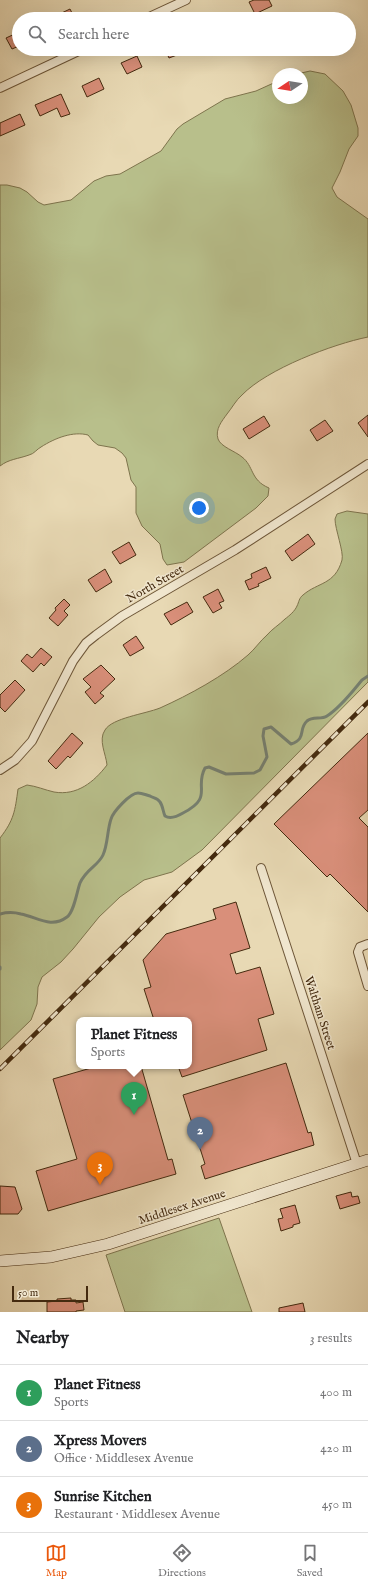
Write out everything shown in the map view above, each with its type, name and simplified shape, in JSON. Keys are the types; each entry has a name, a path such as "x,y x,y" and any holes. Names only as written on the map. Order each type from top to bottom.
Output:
{"main road":[{"name":"Middlesex Avenue","path":"0,1262 51,1257 102,1245 368,1160"}],"street":[{"path":"161,12 186,0"},
{"path":"0,88 68,56"},
{"name":"North Street","path":"0,770 15,760 32,741 73,661 86,643 122,616 235,550 316,496 368,464"},
{"name":"Waltham Street","path":"261,868 357,1164"},
{"path":"368,944 360,946 358,949 358,955 368,986"}],"green space":[{"path":"308,71 325,74 343,91 351,105 358,128 358,136 349,149 332,188 337,197 368,219 368,337 337,345 284,367 253,385 238,399 220,425 217,432 218,439 228,449 246,461 258,481 269,488 268,496 256,508 184,562 167,565 163,559 160,544 142,526 136,513 136,487 131,480 126,458 115,448 98,445 88,435 76,434 64,436 52,441 34,453 10,460 0,466 0,185 20,188 44,205 71,200 94,181 106,176 120,174 161,151 177,129 183,124 225,99 256,91 272,84 272,104 308,104"},
{"path":"347,511 368,514 368,682 202,850 172,872 144,880 120,897 99,917 61,962 42,977 38,987 37,1004 31,1020 0,1050 0,838 13,815 18,789 27,785 62,793 77,790 91,782 107,765 102,738 105,730 114,722 160,708 217,678 239,663 269,633 293,612 302,596 331,579 335,574 339,568 342,556 335,519 337,514"},
{"path":"219,1218 252,1312 125,1312 106,1255"}],"building":[{"path":"254,0 269,0 272,6 259,12 254,12 249,2"},
{"path":"70,9 72,12 64,12"},
{"path":"12,35 12,49 6,38"},
{"path":"137,56 142,67 127,74 121,63"},
{"path":"99,78 104,89 87,97 82,86"},
{"path":"61,94 70,114 61,117 57,108 40,116 35,105"},
{"path":"20,114 25,125 0,136 0,123"},
{"path":"368,415 368,437 358,423"},
{"path":"264,416 270,426 249,439 243,429"},
{"path":"325,420 333,431 317,441 310,430"},
{"path":"308,534 315,544 292,561 285,551"},
{"path":"129,542 136,555 120,564 112,552"},
{"path":"266,567 271,578 258,584 259,586 249,590 245,581 252,578 251,574"},
{"path":"105,569 112,582 96,592 88,580"},
{"path":"218,589 224,601 219,603 222,608 213,613 203,597"},
{"path":"64,599 70,605 64,611 68,615 58,626 49,618 56,610 55,608"},
{"path":"187,602 193,612 171,625 164,614"},
{"path":"136,636 144,648 130,656 123,645"},
{"path":"41,648 52,657 44,666 41,663 33,672 21,661 27,654 32,658"},
{"path":"101,665 115,679 100,693 104,696 95,704 85,692 91,687 83,679"},
{"path":"15,680 25,690 5,712 0,707 0,695"},
{"path":"72,733 83,743 70,758 68,756 56,769 48,761"},
{"path":"368,733 368,810 359,818 368,827 368,912 330,874 327,877 274,824"},
{"path":"236,902 250,948 230,954 236,974 260,967 274,1014 258,1019 267,1050 182,1077 179,1069 192,1069 192,1017 153,1017 144,989 151,987 143,960 166,934 216,919 213,909"},
{"path":"286,1063 308,1133 311,1132 314,1145 205,1179 201,1166 205,1164 183,1095"},
{"path":"88,1069 142,1069 168,1160 172,1159 176,1174 48,1211 36,1171 77,1159 53,1079"},
{"path":"0,1186 15,1187 22,1209 18,1214 0,1214"},
{"path":"351,1192 352,1197 358,1196 360,1203 340,1209 336,1196"},
{"path":"295,1205 300,1223 281,1231 278,1219 283,1218 280,1209"},
{"path":"71,1298 71,1300 76,1300 76,1303 83,1302 84,1310 76,1312 47,1312 47,1302 57,1301 57,1299"},
{"path":"303,1303 305,1312 279,1312 279,1308"}],"waterway":[{"path":"0,914 16,913 50,922 55,922 67,917 72,911 80,883 103,855 112,816 126,799 138,793 150,796 159,801 162,805 165,816 172,817 181,814 198,802 201,797 201,781 205,768 209,767 226,774 254,773 260,770 267,757 263,736 264,729 271,727 291,744 296,742 301,737 304,724 307,721 325,717 332,712 346,699 362,680 368,676"}],"railway":[{"path":"0,1069 368,702"}],"place":[{"name":"Planet Fitness","path":"134,1115"},
{"name":"Xpress Movers","path":"200,1150"},
{"name":"Sunrise Kitchen","path":"100,1185"}]}
